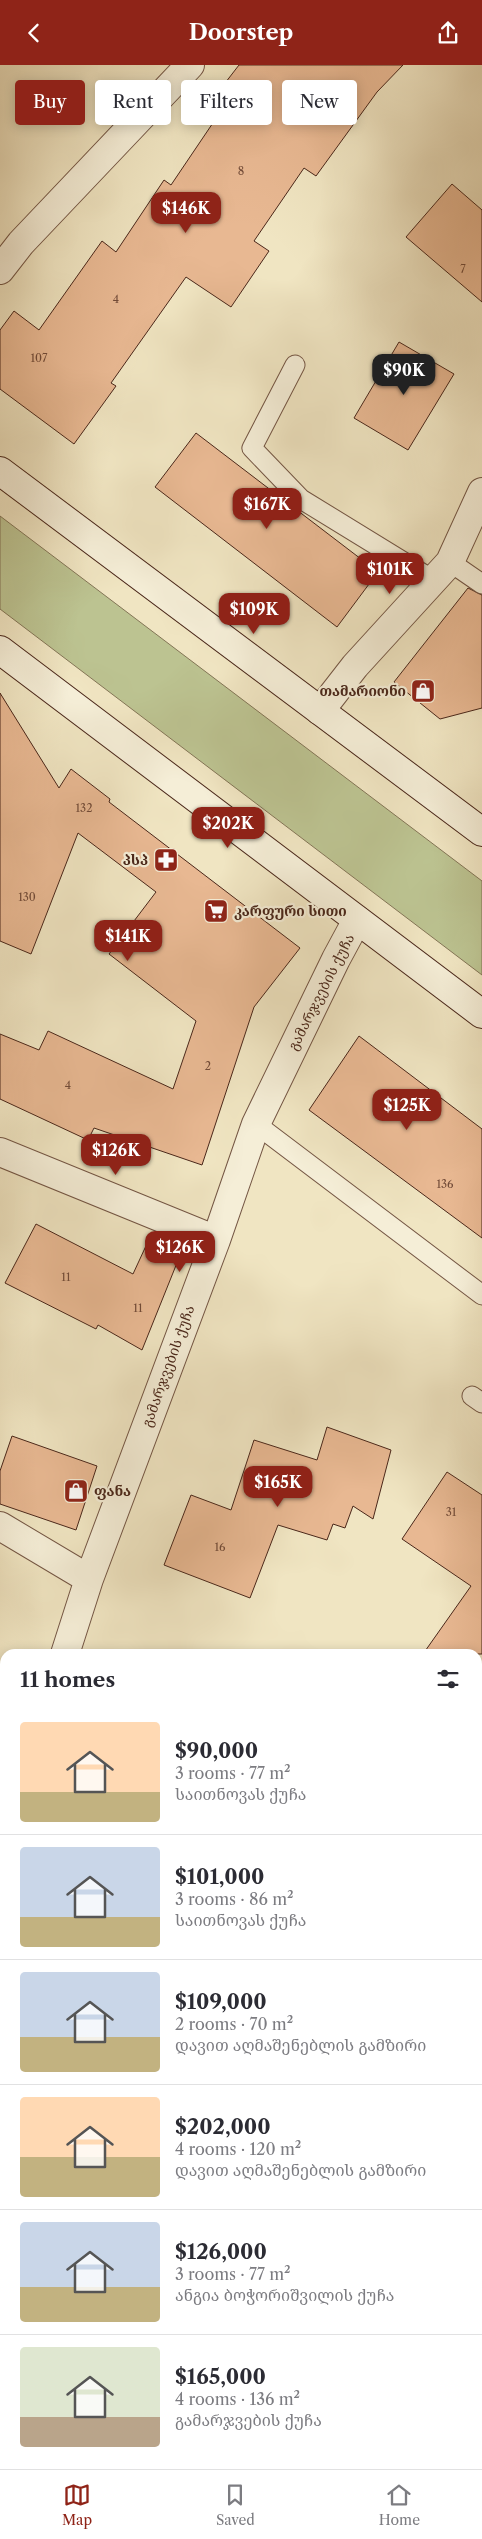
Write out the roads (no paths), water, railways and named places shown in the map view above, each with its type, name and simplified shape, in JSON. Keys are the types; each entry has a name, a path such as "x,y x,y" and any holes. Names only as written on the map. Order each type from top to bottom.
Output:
{"street":[{"path":"0,270 21,243 190,65"},
{"path":"0,471 482,832"},
{"path":"320,711 355,666 442,571 482,492"},
{"path":"0,650 482,1014"},
{"name":"გამარჯვების ქუჩა","path":"67,1649 89,1579 216,1240 256,1124 336,959 357,920"},
{"path":"0,1152 216,1240"},
{"path":"0,1526 89,1579"}],"lane":[{"path":"295,365 252,448 300,499 442,571 482,584"},
{"path":"256,1124 482,1295"}],"place":[{"name":"თამარიონი","path":"423,691"},
{"name":"პსპ","path":"166,860"},
{"name":"კარფური სითი","path":"216,911"},
{"name":"ფანა","path":"76,1491"}]}
